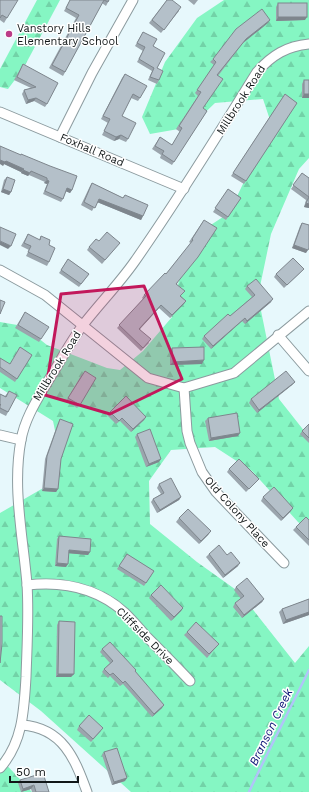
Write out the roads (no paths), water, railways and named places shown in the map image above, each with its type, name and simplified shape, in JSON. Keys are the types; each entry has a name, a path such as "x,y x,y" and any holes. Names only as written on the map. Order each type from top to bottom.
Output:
{"street":[{"path":"60,137 92,73 133,0"},
{"name":"Millbrook Road","path":"0,768 14,748 22,725 24,712 28,624 27,585 17,483 18,458 21,440 32,407 82,325 133,264 184,189 257,72 265,62 286,48 309,44"},
{"name":"Foxhall Road","path":"0,112 184,189"},
{"path":"0,270 45,295 148,378 184,388 234,373 309,311"},
{"path":"278,336 309,371"},
{"name":"Old Colony Place","path":"184,388 187,431 190,443 202,472 216,492 284,563"},
{"path":"0,435 21,440"},
{"name":"Cliffside Drive","path":"27,585 64,585 88,591 105,598 125,613 190,681"},
{"path":"22,725 39,729 50,734 69,751 76,761 88,792"}],"waterway":[{"name":"Branson Creek","path":"249,792 309,670"}],"place":[{"name":"Vanstory Hills Elementary School","path":"9,34"}]}
